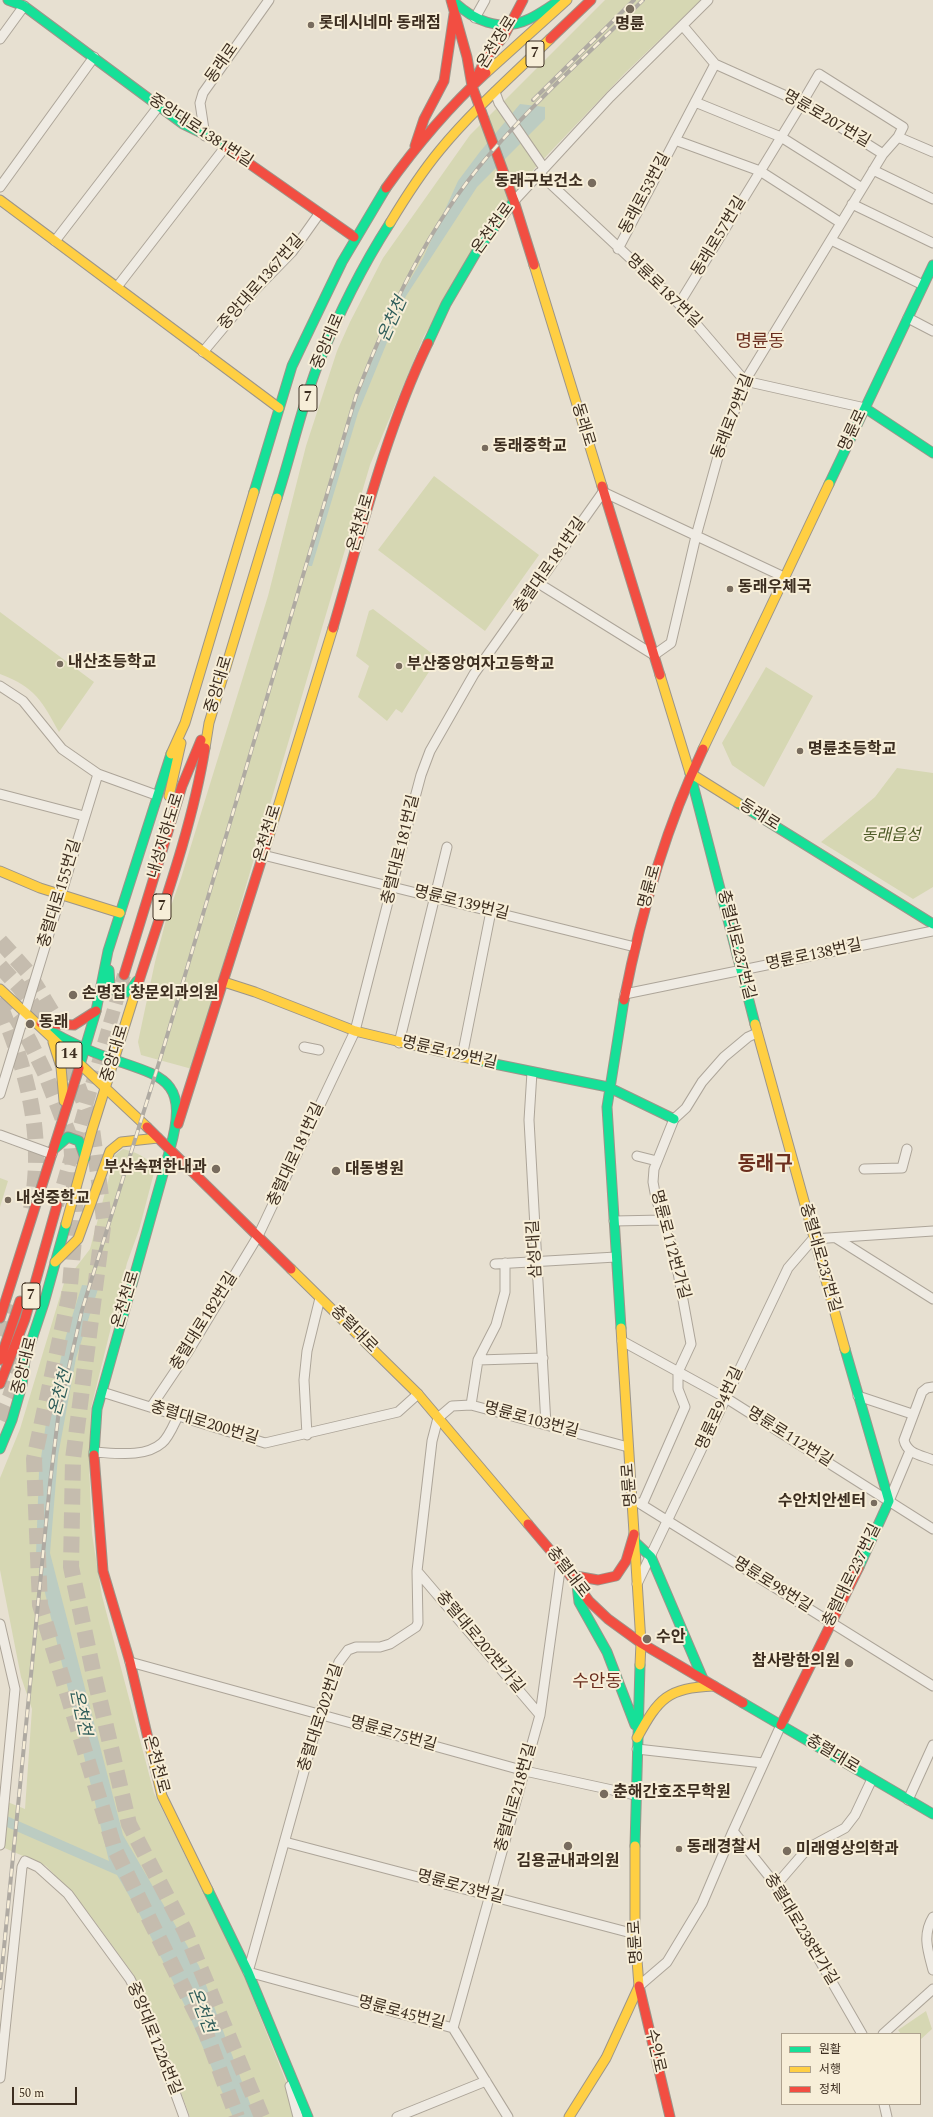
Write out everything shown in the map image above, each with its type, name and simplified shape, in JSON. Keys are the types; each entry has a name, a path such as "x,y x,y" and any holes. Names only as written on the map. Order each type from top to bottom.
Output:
{"main road":[{"name":"중앙대로1381번길","path":"8,0 24,6 94,57 158,107 183,124 205,136 214,138 319,214 354,237"},
{"path":"452,0 467,57 472,86 479,107"},
{"path":"452,0 463,11 475,18 499,26 526,21 561,0"},
{"name":"온천장로","path":"472,86 486,58 504,36 523,0"},
{"name":"중앙대로","path":"0,1318 86,1049 96,1011 108,951 156,795 168,760 185,723 292,366 307,331 354,237 415,148 472,86 567,0"},
{"name":"중앙대로","path":"0,1449 12,1420 22,1385 25,1360 44,1303 54,1263 105,1088 174,870 199,779 209,723 317,368 346,300 373,249 411,189 440,150 479,107 591,0"},
{"path":"415,148 424,119 444,81 454,12"},
{"name":"동래로","path":"479,107 513,198 690,773 933,924"},
{"name":"온천천로","path":"308,2117 248,1972 162,1796 130,1662 103,1571 94,1452 97,1410 163,1143 175,1134 224,982 262,855 327,649 378,470 407,388 458,282 513,198"},
{"path":"0,200 279,408"},
{"name":"명륜로","path":"569,2117 606,2058 639,1986 635,1934 635,1795 641,1643 607,1107 608,1088 625,994 665,836 690,773 933,265"},
{"path":"865,408 933,453"},
{"name":"내성지하도로","path":"178,784 185,723"},
{"name":"내성지하도로","path":"120,974 178,784 209,723"},
{"name":"충렬대로237번길","path":"690,773 757,1033 813,1239 889,1501 781,1725"},
{"path":"0,871 40,888 120,913"},
{"path":"108,951 110,986 114,991 124,994 129,992 140,976"},
{"name":"명륜로129번길","path":"224,982 255,992 355,1031 399,1043 608,1088 674,1119"},
{"name":"충렬대로","path":"0,989 32,1022 163,1143 418,1394 561,1563 589,1601 608,1619 641,1643 933,1814"},
{"path":"32,1022 74,1025 96,1011"},
{"path":"32,1022 86,1049 160,1076 173,1092 176,1108 175,1134"},
{"path":"52,1039 61,1067 64,1087 64,1114"},
{"path":"53,1152 60,1142 68,1137 79,1141 85,1159"},
{"path":"54,1263 78,1239 110,1151 121,1142 163,1143"},
{"name":"7","path":"0,1384 21,1333 53,1204 32,1260"},
{"name":"7","path":"0,1360 12,1330 22,1295"},
{"path":"634,1537 651,1558 703,1679"},
{"path":"570,1575 595,1581 616,1576 627,1563 634,1537"},
{"path":"577,1585 579,1602 607,1652 637,1734"},
{"path":"637,1734 654,1708 664,1698 689,1687 714,1686"},
{"name":"수안로","path":"639,1986 670,2117"}],"street":[{"name":"동래로","path":"205,136 200,103 202,93 269,0"},
{"path":"475,18 485,0"},
{"name":"온천천로","path":"513,198 708,0"},
{"path":"0,39 24,6"},
{"name":"명륜로207번길","path":"683,26 714,64 802,103 883,154 898,137"},
{"path":"0,186 94,57"},
{"name":"동래로53번길","path":"618,248 714,64"},
{"name":"동래로57번길","path":"680,304 819,74 903,127 898,137"},
{"name":"명륜로187번길","path":"495,92 538,159 541,171 618,248 680,304 745,381"},
{"path":"695,102 781,136 862,188"},
{"path":"55,241 158,107"},
{"path":"898,137 933,152"},
{"name":"동래로53번길","path":"675,140 760,171"},
{"path":"117,287 226,146"},
{"name":"동래로79번길","path":"654,655 671,643 696,536 724,435 734,415 745,381 883,154"},
{"path":"873,170 933,199"},
{"path":"760,171 841,223"},
{"path":"852,204 933,244"},
{"name":"중앙대로1367번길","path":"203,352 254,291 292,252 319,214"},
{"path":"831,240 923,285"},
{"path":"908,318 933,330"},
{"path":"745,381 865,408"},
{"path":"603,492 784,577"},
{"name":"충렬대로181번길","path":"258,1236 355,1031 419,783 430,751 474,674 603,492"},
{"path":"538,583 654,655"},
{"path":"0,686 23,701 62,749 98,774 156,795"},
{"name":"충렬대로155번길","path":"24,1014 98,774"},
{"path":"0,794 84,816"},
{"path":"399,1043 447,847"},
{"name":"명륜로139번길","path":"262,855 636,947"},
{"path":"462,1057 491,912"},
{"name":"명륜로138번길","path":"625,994 742,971 933,930"},
{"path":"0,1094 24,1014"},
{"name":"명륜로112번가길","path":"678,1372 691,1344 675,1256 663,1220 653,1182 657,1161 674,1119 686,1108 702,1082 724,1057 748,1037 757,1033"},
{"path":"304,1047 319,1050"},
{"name":"삼성대길","path":"532,1072 529,1120 546,1425"},
{"path":"0,1135 53,1152"},
{"path":"864,1169 902,1168 906,1149"},
{"path":"637,1156 657,1161"},
{"path":"614,1221 663,1220"},
{"path":"813,1239 933,1231"},
{"name":"충렬대로182번길","path":"150,1407 188,1352 258,1236"},
{"path":"836,1238 933,1299"},
{"name":"명륜로94번길","path":"637,1584 651,1558 788,1268 813,1239"},
{"path":"495,1264 616,1257"},
{"path":"471,1405 478,1360 496,1325 505,1292 505,1263"},
{"name":"충렬대로","path":"307,1434 304,1380 307,1351 320,1298"},
{"name":"명륜로112번길","path":"622,1341 726,1398 933,1529"},
{"path":"478,1360 542,1358"},
{"path":"642,1505 685,1407 678,1389 678,1372"},
{"path":"933,1387 927,1388 922,1392 912,1414 904,1440 905,1446 910,1451 933,1460"},
{"name":"충렬대로200번길","path":"102,1392 266,1443 398,1412 418,1394"},
{"path":"858,1396 912,1414"},
{"name":"명륜로103번길","path":"438,1418 452,1406 471,1405 628,1447"},
{"path":"94,1452 128,1454 154,1448 163,1442 178,1416"},
{"name":"충렬대로202번길","path":"248,1972 320,1714 339,1662 348,1650 356,1647 380,1647 390,1644 416,1627 418,1622 418,1571 432,1441 438,1418"},
{"path":"889,1501 910,1451"},
{"name":"명륜로98번길","path":"632,1498 668,1522 933,1686"},
{"name":"충렬대로218번길","path":"453,2028 540,1715 561,1563"},
{"name":"충렬대로202번가길","path":"418,1571 540,1715"},
{"path":"0,1624 15,1689 2,1792 0,1845"},
{"name":"명륜로75번길","path":"130,1662 525,1771 635,1795"},
{"path":"639,1986 667,1962 702,1904 781,1725"},
{"path":"908,1800 933,1745"},
{"path":"637,1749 763,1763"},
{"name":"충렬대로","path":"776,1885 808,1848 845,1828 855,1816 872,1779"},
{"name":"충렬대로238번가길","path":"733,1831 776,1885 861,2033"},
{"name":"명륜로73번길","path":"284,1842 635,1934"},
{"name":"중앙대로1226번길","path":"0,2078 22,1867 25,1861 38,1867 68,1894 130,1979 146,2012 184,2117"},
{"path":"933,1917 926,1932 927,1945 933,1970"},
{"name":"명륜로45번길","path":"248,1972 453,2028 508,2117"},
{"path":"884,2033 933,1988"},
{"name":"온천천로","path":"283,2057 298,2117"},
{"path":"398,2117 486,2081"},
{"path":"884,2105 888,2117"}],"green space":[{"path":"605,0 701,0 625,73 535,168 498,213 424,336 370,465 192,1069 141,1055 138,1042 155,962 166,920 181,878 268,596 306,446 337,351 350,322 383,258 470,135"},
{"path":"434,476 539,555 485,631 378,550"},
{"path":"373,609 438,658 402,713 396,709 387,721 358,697 369,666 356,656 369,611"},
{"path":"0,612 94,682 59,732 42,703 30,690 22,684 0,674"},
{"path":"766,667 813,696 764,787 732,765 722,743"},
{"name":"동래읍성","path":"897,768 933,773 933,887 913,899 821,842 875,797"},
{"path":"123,1149 149,1161 155,1169 139,1230 127,1263 91,1408 89,1464 92,1534 102,1596 154,1793 240,1966 300,2117 190,2117 155,2023 133,1974 90,1915 73,1894 46,1866 0,1846 0,1799 25,1809 32,1709 21,1677 0,1570 0,1478 20,1429 64,1283 90,1249 115,1155"},
{"path":"0,1178 8,1181 0,1207"},
{"path":"926,2011 932,2029 921,2039 921,2033 900,2033 898,2030"}],"water":[{"name":"온천천","path":"520,104 545,107 545,119 477,187 406,296 358,413 312,566 309,566 307,564 352,412 383,332 401,295 423,258 458,181 479,153"},
{"name":"온천천","path":"82,1285 92,1286 98,1289 76,1358 58,1456 50,1553 123,1835 199,1966 255,2117 233,2117 186,2008 138,1911 117,1875 0,1824 0,1813 109,1861 36,1555 39,1472 46,1423 66,1336"}],"tunnel":[{"path":"0,941 27,971 62,1029"},
{"path":"0,966 19,987 42,1017 67,1057 91,1121 104,1219 73,1459 71,1567 93,1671 129,1824 185,1931 262,2117"},
{"path":"57,1205 124,975"},
{"path":"0,998 17,1019 30,1042 45,1073 71,1140 76,1216 69,1297 34,1459 40,1605 115,1850 206,2033 237,2117"},
{"path":"1,1008 11,1033 26,1082 35,1131 35,1182 31,1209"},
{"path":"0,1336 10,1304"},
{"path":"0,1420 10,1397 22,1359"}],"railway":[{"path":"533,100 634,0"},
{"path":"0,1988 50,1483 59,1410 82,1310 162,1053 356,396 382,332 412,270 429,240 466,183 488,156 525,116 643,0"}],"traffic: fast":[{"path":"8,0 24,6 183,124 214,139 227,148"},
{"path":"452,0 460,7 478,18 488,22 508,25 529,19 561,0"},
{"path":"254,492 292,366 342,262 386,188"},
{"path":"428,343 446,304 477,251 514,201"},
{"path":"277,498 317,367 350,293 369,257 390,223"},
{"path":"829,484 933,265"},
{"path":"865,408 933,453"},
{"path":"79,1068 96,1011 108,951 171,754"},
{"path":"690,773 755,1024"},
{"path":"738,803 933,924"},
{"path":"109,970 110,986 118,993 129,992 137,981"},
{"path":"621,1328 607,1107 624,1000"},
{"path":"50,1031 106,1057 156,1076 166,1084 173,1094 176,1107 175,1125 170,1149"},
{"path":"480,1061 608,1087 674,1119"},
{"path":"54,1149 68,1137 79,1141 85,1158"},
{"path":"94,1455 97,1409 170,1149"},
{"path":"0,1449 12,1420 22,1385 25,1360 44,1303 66,1224"},
{"path":"845,1349 889,1501 859,1567"},
{"path":"634,1541 651,1557 703,1679"},
{"path":"577,1585 579,1602 607,1652 635,1725"},
{"path":"635,1846 640,1665"},
{"path":"743,1703 933,1814"},
{"path":"208,1890 248,1972 308,2117"}],"traffic: slow":[{"path":"486,73 567,0"},
{"path":"390,223 407,195 433,159 453,135 550,39"},
{"path":"0,200 279,408"},
{"path":"534,265 602,486"},
{"path":"703,749 829,484"},
{"path":"171,754 185,723 254,492"},
{"path":"205,748 209,723 277,498"},
{"path":"269,836 333,628"},
{"path":"660,675 690,773 738,803"},
{"path":"169,796 181,743"},
{"path":"0,871 40,888 120,913"},
{"path":"224,982 255,992 355,1031 480,1061"},
{"path":"0,989 147,1127"},
{"path":"66,1224 92,1130 135,993"},
{"path":"755,1024 845,1349"},
{"path":"53,1042 61,1067 64,1101"},
{"path":"55,1262 78,1239 110,1151 121,1142 158,1138"},
{"path":"291,1269 418,1394 528,1524"},
{"path":"621,1328 641,1643 640,1665"},
{"path":"637,1738 652,1713 666,1698 685,1689 714,1686"},
{"path":"150,1747 162,1796 208,1890"},
{"path":"569,2117 606,2058 639,1986 635,1934 635,1846"}],"traffic: jam":[{"path":"451,0 467,57 472,86 514,201 534,265"},
{"path":"474,83 486,58 504,36 523,0"},
{"path":"550,39 591,0"},
{"path":"415,146 424,119 444,81 454,14"},
{"path":"386,188 433,128 486,73"},
{"path":"227,148 354,237"},
{"path":"333,628 386,447 428,343"},
{"path":"602,486 660,675"},
{"path":"124,975 182,786 201,740"},
{"path":"135,993 184,841 205,748"},
{"path":"624,1000 646,903 677,810 703,749"},
{"path":"178,1124 269,836"},
{"path":"41,1023 74,1025 96,1011"},
{"path":"0,1318 79,1068"},
{"path":"147,1127 291,1269"},
{"path":"0,1384 25,1319 57,1205"},
{"path":"0,1360 20,1301"},
{"path":"94,1455 103,1571 130,1662 150,1747"},
{"path":"528,1524 561,1563 589,1601 608,1619 641,1643 743,1703"},
{"path":"570,1575 598,1580 616,1576 626,1561 634,1534"},
{"path":"781,1725 859,1567"},
{"path":"639,1986 670,2117"}],"place":[{"name":"명륜","path":"630,9"},
{"name":"롯데시네마 동래점","path":"311,25"},
{"name":"동래구보건소","path":"592,183"},
{"name":"동래중학교","path":"485,448"},
{"name":"동래우체국","path":"730,589"},
{"name":"내산초등학교","path":"60,664"},
{"name":"부산중앙여자고등학교","path":"399,666"},
{"name":"명륜초등학교","path":"800,751"},
{"name":"손명집 창문외과의원","path":"73,995"},
{"name":"동래","path":"30,1024"},
{"name":"부산속편한내과","path":"216,1169"},
{"name":"대동병원","path":"336,1171"},
{"name":"내성중학교","path":"8,1200"},
{"name":"수안치안센터","path":"874,1503"},
{"name":"수안","path":"647,1639"},
{"name":"참사랑한의원","path":"849,1663"},
{"name":"춘해간호조무학원","path":"604,1794"},
{"name":"김용균내과의원","path":"568,1846"},
{"name":"동래경찰서","path":"679,1849"},
{"name":"미래영상의학과","path":"787,1851"}],"district":[{"name":"명륜동","path":"760,343"},
{"name":"동래구","path":"765,1166"},
{"name":"수안동","path":"597,1683"}]}
